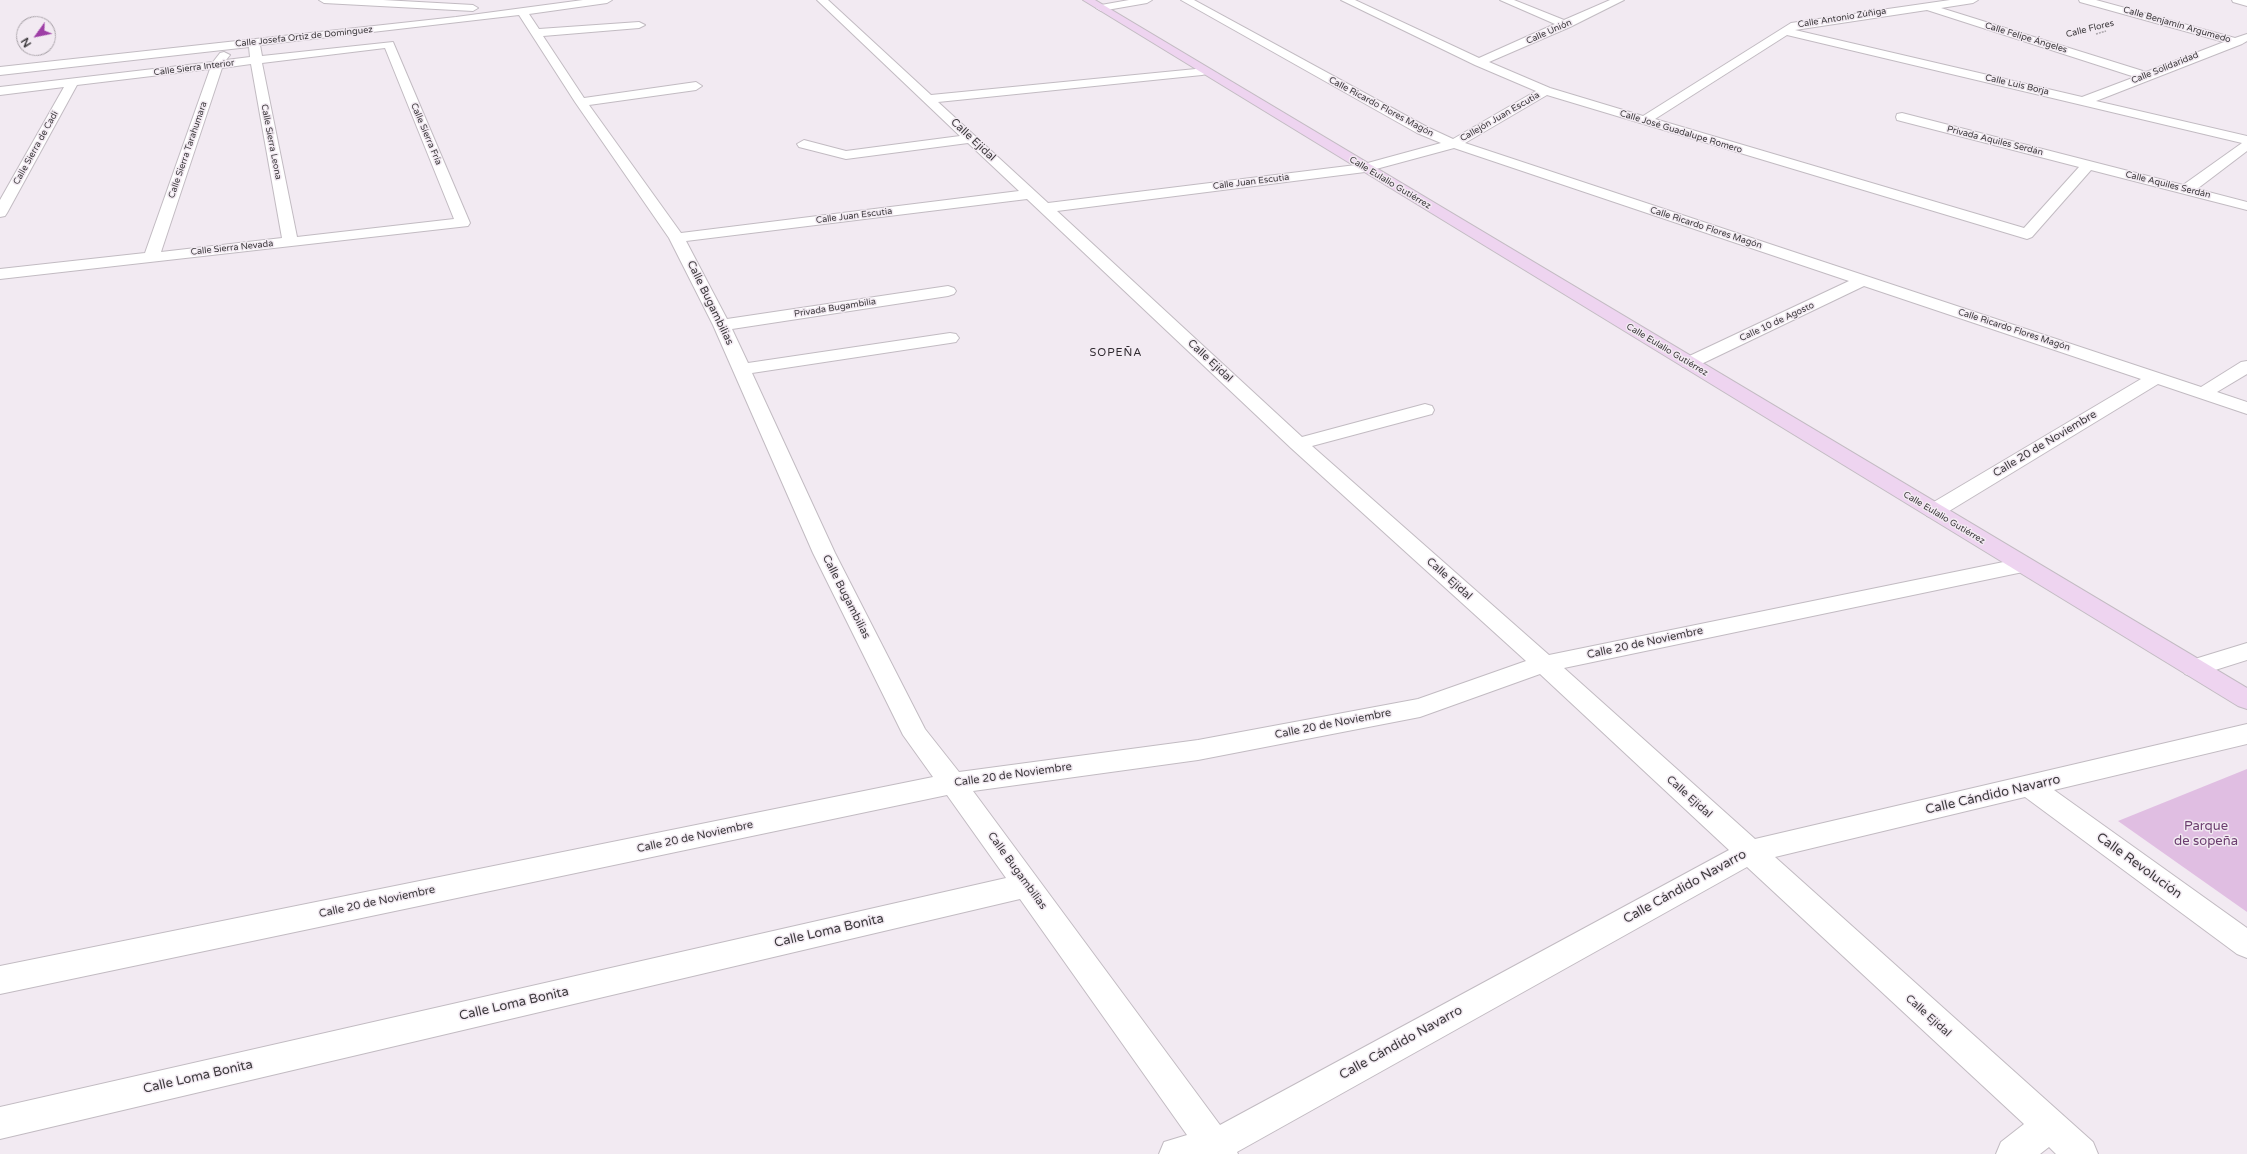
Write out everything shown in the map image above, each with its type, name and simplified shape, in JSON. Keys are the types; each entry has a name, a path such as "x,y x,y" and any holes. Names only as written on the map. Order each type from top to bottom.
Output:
{"street":[{"path":"324,0 521,10"},
{"name":"Calle Josefa Ortiz de Domínguez","path":"0,72 430,23 607,0"},
{"name":"Calle Ejidal","path":"822,0 1298,444 1544,664 2081,1154"},
{"path":"1094,4 1147,0"},
{"name":"Calle Ricardo Flores Magón","path":"1186,0 1422,130 1454,144 2247,408"},
{"name":"Calle José Guadalupe Romero","path":"1346,0 1479,62 1546,91 2027,234 2088,165"},
{"path":"1505,0 1566,25"},
{"name":"Calle Unión","path":"1479,62 1566,25 1619,0"},
{"name":"Calle Felipe Ángeles","path":"1905,0 2146,76"},
{"name":"Calle Antonio Zúñiga","path":"1643,121 1795,25 1973,0"},
{"name":"Calle Benjamín Argumedo","path":"2084,0 2247,45"},
{"path":"2237,0 2247,3"},
{"name":"Calle Eulalio Gutiérrez","path":"1094,4 1202,71 2247,700"},
{"path":"417,5 416,14 430,23"},
{"name":"Calle Bugambilias","path":"521,10 581,102 677,238 722,325 824,553 916,735 953,783 1218,1150"},
{"path":"536,33 639,25"},
{"name":"Calle Luis Borja","path":"1786,31 2247,140"},
{"name":"Calle Solidaridad","path":"2084,101 2247,37"},
{"name":"Calle Sierra Leona","path":"255,43 256,60 290,242"},
{"name":"Calle Sierra Interior","path":"0,91 389,44"},
{"name":"Calle Sierra Fría","path":"389,44 463,223"},
{"name":"Calle Sierra Tarahumara","path":"152,256 217,65 230,46"},
{"path":"928,99 1202,71"},
{"name":"Calle Sierra de Cadi","path":"0,213 72,83"},
{"path":"581,102 696,86"},
{"name":"Callejón Juan Escutia","path":"1454,144 1546,91"},
{"name":"Privada Aquiles Serdán","path":"1902,117 2088,165"},
{"path":"804,144 846,155 971,138"},
{"name":"Calle Juan Escutia","path":"677,238 1365,168 1454,144"},
{"path":"2186,190 2247,145"},
{"name":"Calle Aquiles Serdán","path":"2088,165 2247,206"},
{"name":"Calle Sierra Nevada","path":"0,274 152,256 463,223"},
{"name":"Calle 10 de Agosto","path":"1689,363 1864,280"},
{"name":"Privada Bugambilia","path":"722,325 948,291"},
{"path":"741,369 950,338"},
{"path":"2203,393 2247,366"},
{"name":"Calle 20 de Noviembre","path":"1934,511 2155,378"},
{"path":"1298,444 1425,410"},
{"name":"Calle 20 de Noviembre","path":"0,980 953,783 1198,750 1420,708 1544,664 2023,565"},
{"path":"2192,668 2247,651"},
{"name":"Calle Cándido Navarro","path":"1176,1154 1218,1150 1749,852 2030,787 2247,734"},
{"name":"Calle Revolución","path":"2030,787 2247,945"},
{"name":"Calle Loma Bonita","path":"0,1123 1027,885"},
{"path":"2013,1154 2049,1126"}],"path":[{"name":"Calle Flores","path":"2051,46 2155,19"}],"green space":[{"name":"Parque de sopeña","path":"2247,769 2247,912 2118,821"}],"district":[{"name":"SOPEÑA","path":"1116,353"}]}
